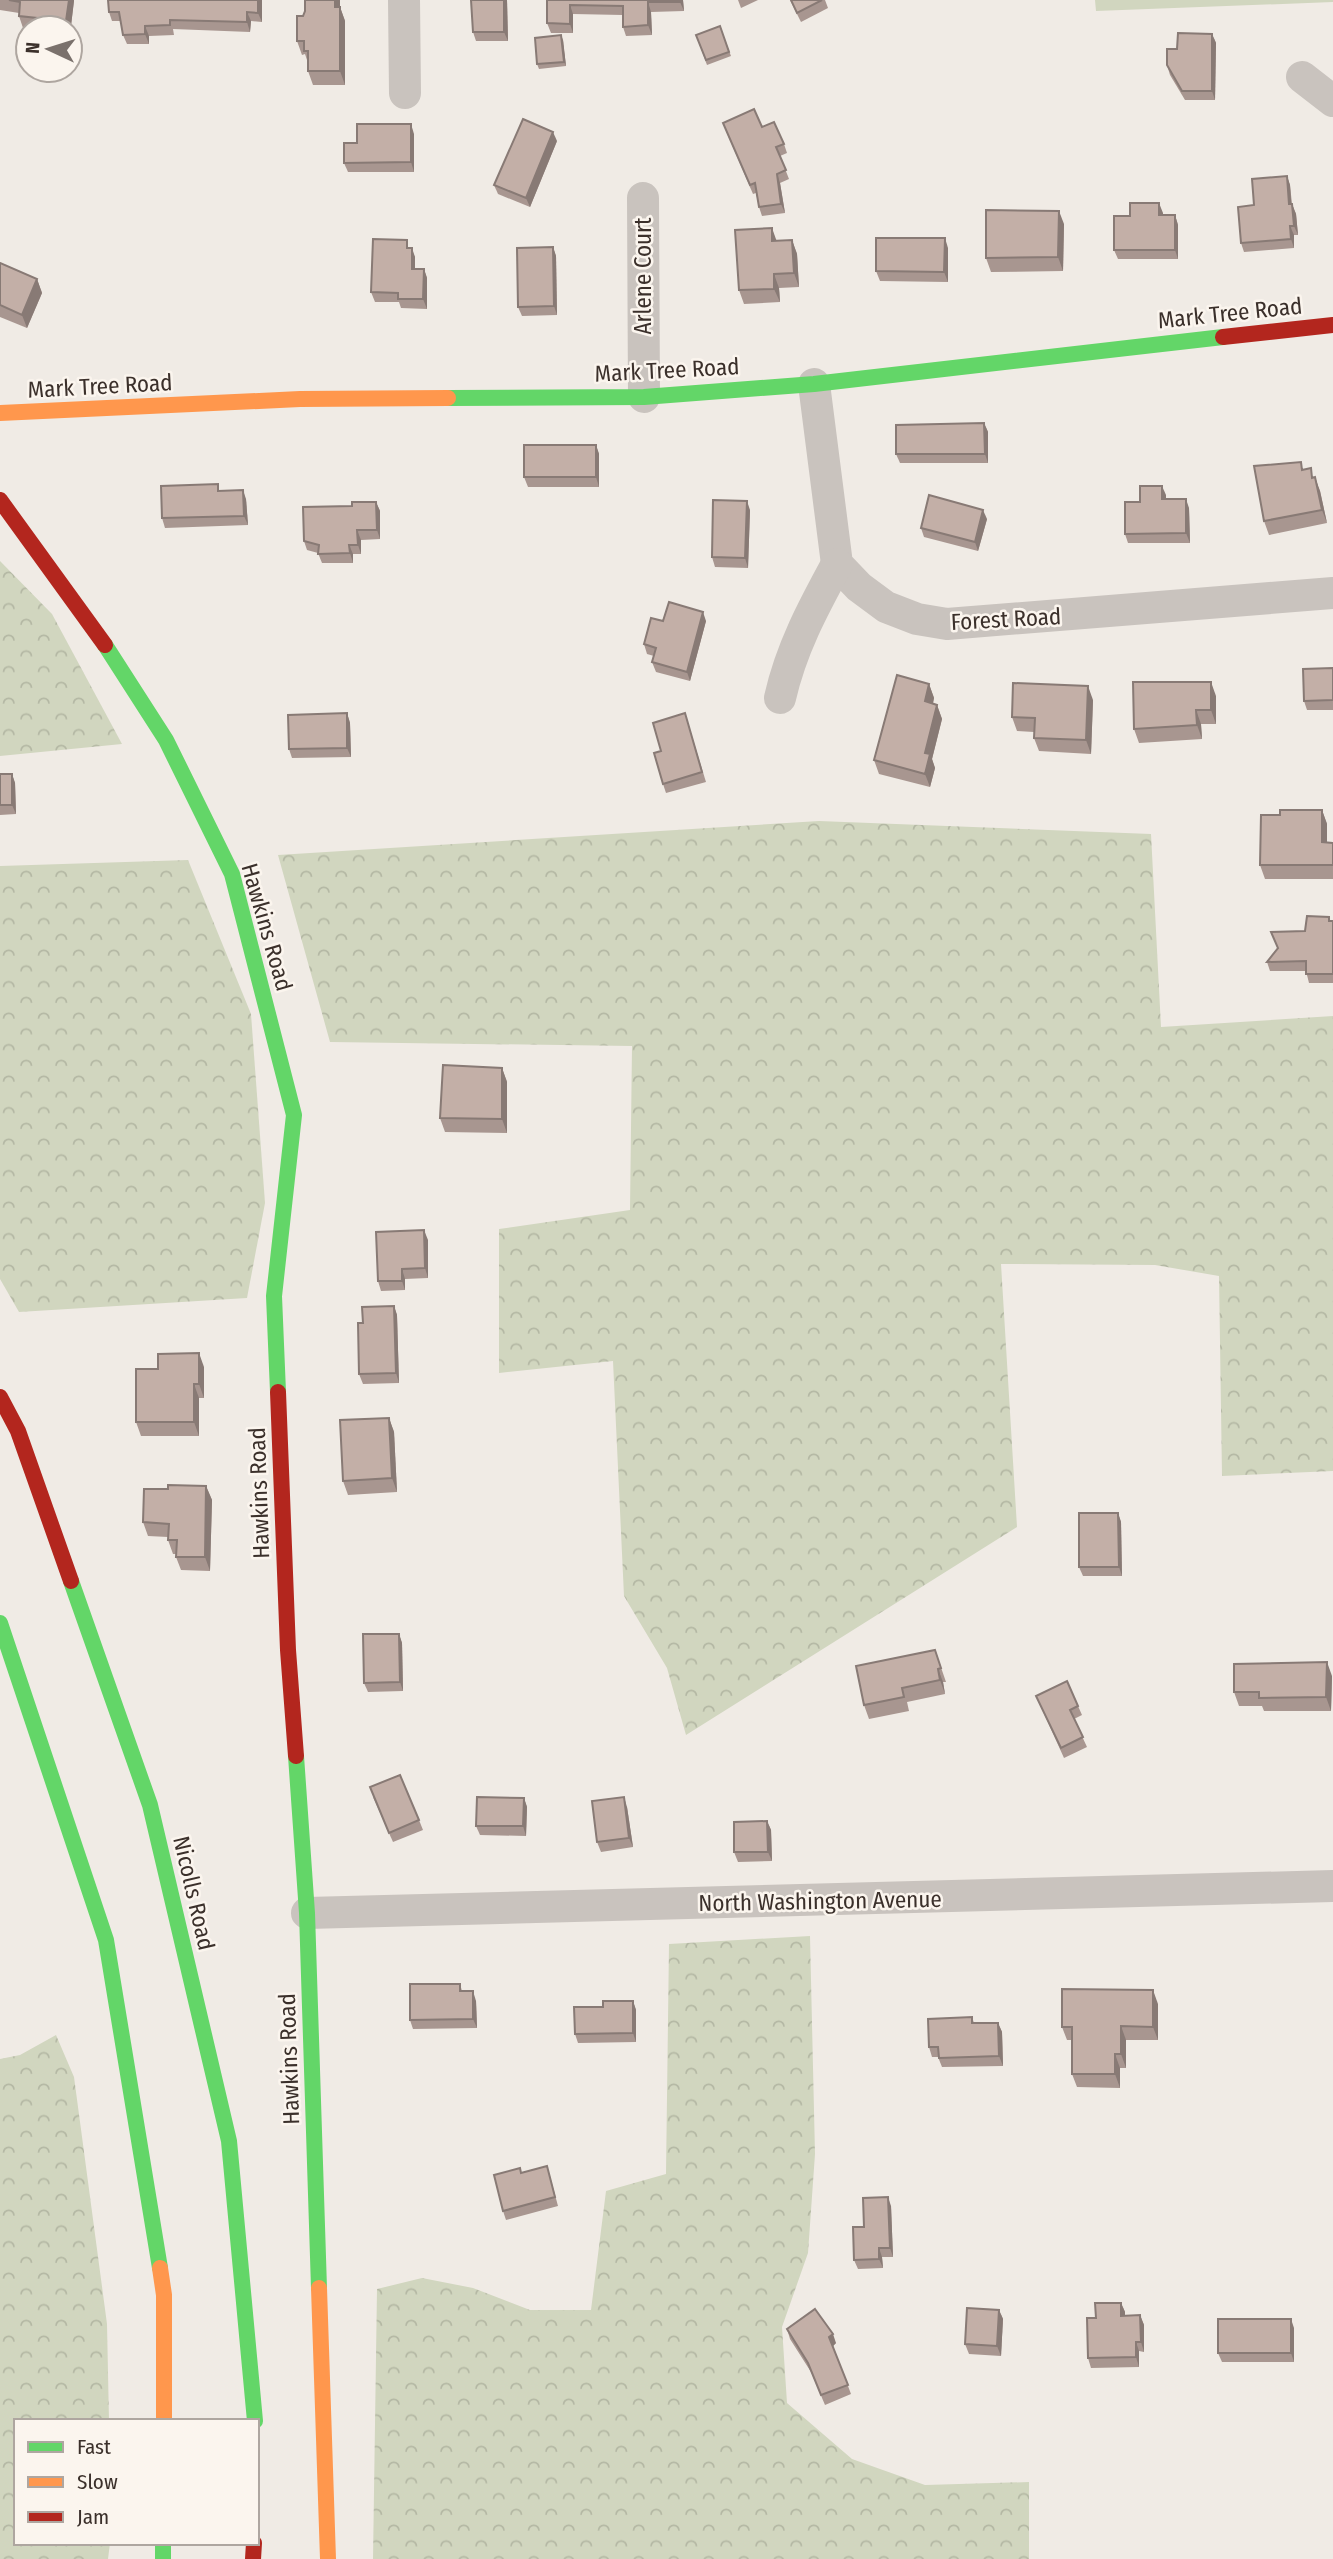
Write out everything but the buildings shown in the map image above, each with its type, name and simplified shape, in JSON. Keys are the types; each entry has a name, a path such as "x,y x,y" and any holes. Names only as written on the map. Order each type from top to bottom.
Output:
{"main road":[{"name":"Mark Tree Road","path":"0,414 300,399 644,397 814,384 1333,325"},
{"name":"Hawkins Road","path":"0,500 95,630 166,740 232,874 294,1115 274,1296 288,1650 307,1913 328,2559"},
{"name":"Nicolls Road","path":"0,1397 18,1431 150,1805 229,2141 255,2419"},
{"path":"0,1623 106,1940 164,2295 163,2419"},
{"path":"8,1695 39,1741"}],"street":[{"path":"404,0 405,93"},
{"path":"1302,77 1333,101"},
{"name":"Arlene Court","path":"643,198 644,397"},
{"path":"780,698 788,663 798,637 837,564 814,384"},
{"name":"Forest Road","path":"837,564 859,587 886,607 917,619 947,624 1333,593"},
{"name":"North Washington Avenue","path":"307,1913 1333,1886"}],"green space":[{"path":"1095,0 1333,0 1333,2 1096,11"},
{"path":"0,561 52,614 122,744 0,756"},
{"path":"819,821 1151,834 1161,1027 1333,1016 1333,1471 1222,1476 1219,1276 1155,1265 1001,1264 1017,1527 686,1735 667,1668 624,1596 613,1361 499,1373 499,1229 630,1210 632,1046 330,1042 278,855"},
{"path":"188,860 251,1014 265,1203 247,1298 19,1312 0,1279 0,866"},
{"path":"810,1936 815,2154 808,2253 782,2327 787,2403 852,2459 925,2485 1029,2482 1029,2559 373,2559 377,2289 422,2278 473,2288 530,2310 591,2310 606,2191 666,2174 669,1944"},
{"path":"56,2035 74,2077 107,2324 109,2419 14,2419 14,2545 110,2545 108,2559 0,2559 0,2059 20,2055"}],"traffic: fast":[{"path":"448,398 644,397 814,384 1223,337"},
{"path":"105,645 166,740 232,874 294,1115 274,1296 278,1392"},
{"path":"71,1581 150,1805 229,2141 255,2419"},
{"path":"0,1623 106,1940 160,2268"},
{"path":"296,1756 307,1913 319,2288"},
{"path":"163,2545 163,2559"}],"traffic: slow":[{"path":"0,413 300,399 448,398"},
{"path":"160,2268 164,2295 164,2419"},
{"path":"319,2288 328,2559"}],"traffic: jam":[{"path":"1223,337 1333,325"},
{"path":"0,500 105,645"},
{"path":"278,1392 288,1650 296,1756"},
{"path":"0,1397 18,1431 71,1581"},
{"path":"253,2559 254,2545"}]}
